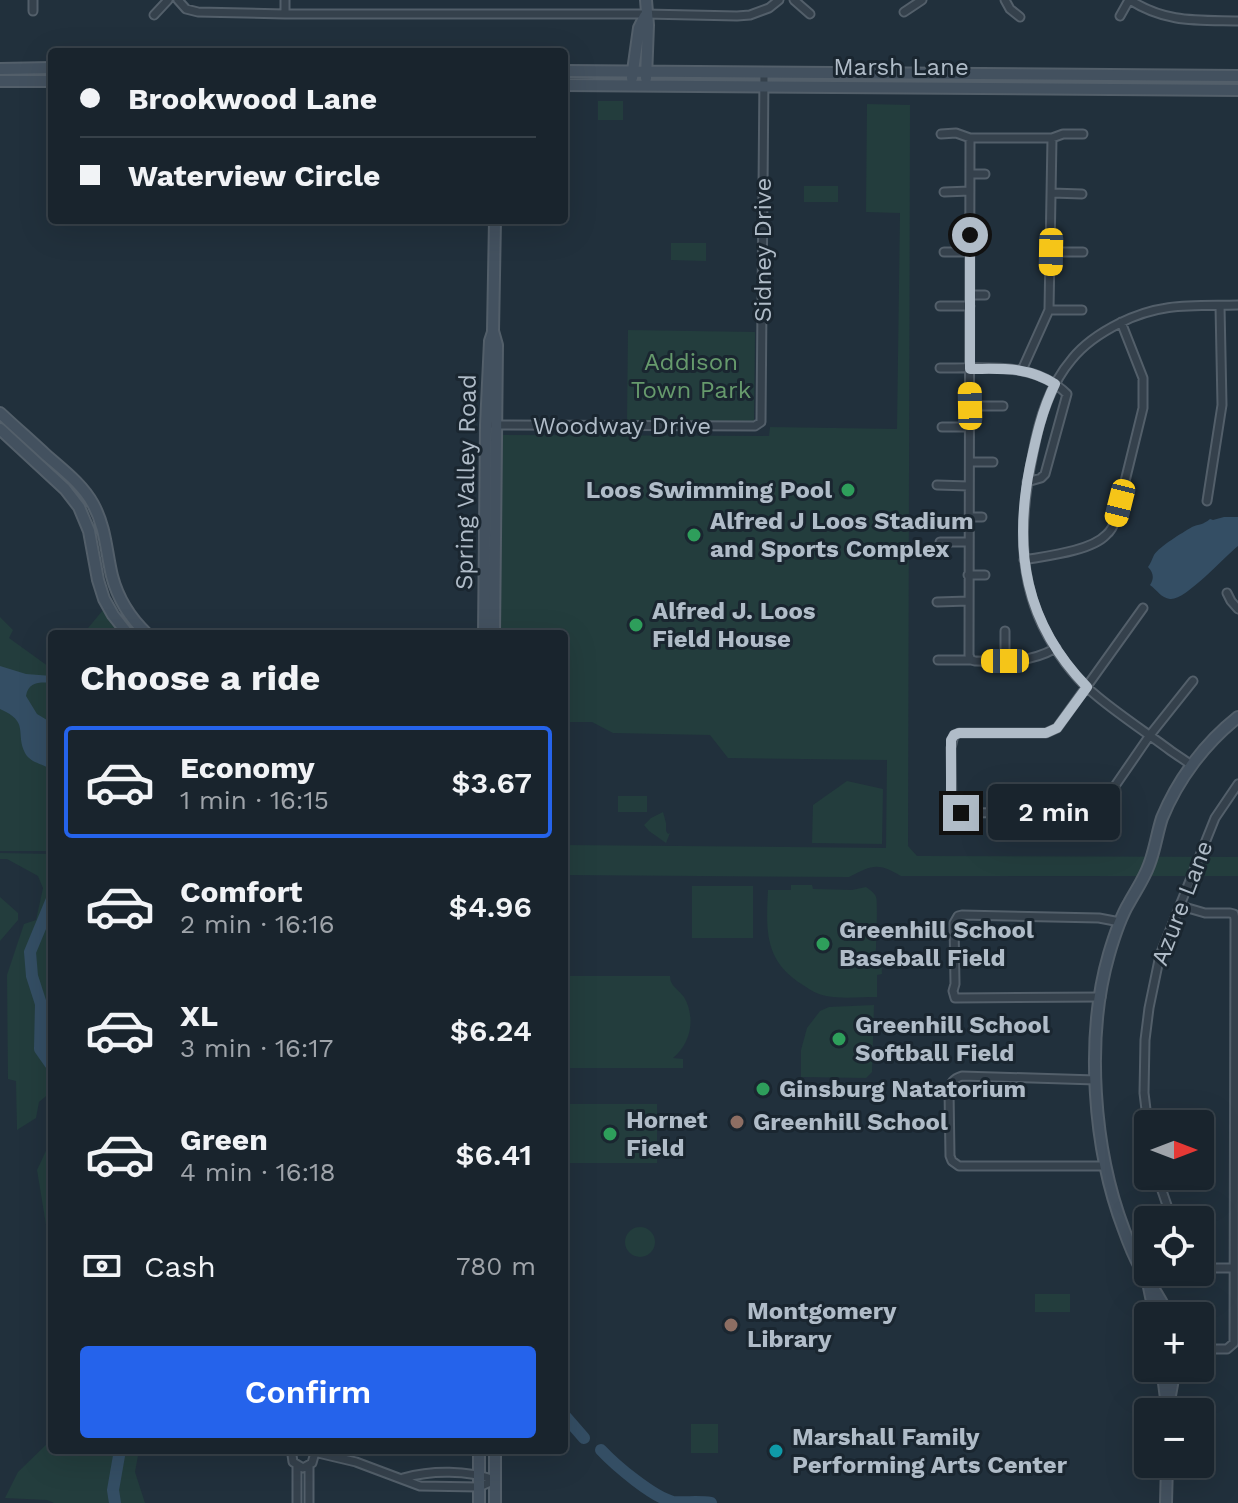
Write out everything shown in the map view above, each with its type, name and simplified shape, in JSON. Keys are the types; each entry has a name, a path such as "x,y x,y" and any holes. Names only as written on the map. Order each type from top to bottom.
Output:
{"main road":[{"path":"645,86 646,0"},
{"path":"632,86 639,28 646,14"},
{"path":"0,69 48,68"},
{"path":"32,69 32,81"},
{"name":"Marsh Lane","path":"568,71 1238,76"},
{"path":"0,81 48,81"},
{"name":"Marsh Lane","path":"568,85 1238,90"},
{"name":"Spring Valley Road","path":"494,630 490,341 493,331 495,224"},
{"path":"0,413 68,474 93,503 104,529 118,594 143,630"},
{"name":"Spring Valley Road","path":"484,630 491,425"},
{"path":"0,429 65,489 79,507 89,531 104,599 125,630"},
{"path":"1134,1253 1113,1196 1097,1112 1097,1028 1109,954 1120,922 1150,863 1162,820 1191,765 1238,717"},
{"path":"479,1454 479,1503"},
{"path":"495,1454 495,1503"},
{"path":"1166,1503 1167,1478"}],"street":[{"path":"33,0 33,11"},
{"path":"154,15 168,0"},
{"path":"178,0 191,11 285,14 750,15 769,8 779,0"},
{"path":"285,0 285,14"},
{"path":"794,0 810,14"},
{"path":"904,12 922,0"},
{"path":"1005,0 1020,17"},
{"path":"1120,16 1130,0 1154,13 1172,18 1238,21"},
{"name":"Sidney Drive","path":"758,425 761,422 764,73"},
{"path":"941,134 956,133 970,138 1052,138 1063,134 1083,134"},
{"path":"970,138 968,645 971,660"},
{"path":"1022,370 1049,310 1052,138"},
{"path":"970,174 985,174"},
{"path":"944,192 970,191"},
{"path":"1052,193 1082,194"},
{"path":"970,235 985,235"},
{"path":"944,252 970,252"},
{"path":"1051,252 1083,252"},
{"path":"970,295 985,295"},
{"path":"1191,765 1099,698 1056,648 1041,621 1030,590 1022,524 1027,482 1041,420 1055,384 1078,352 1121,322 1165,307 1238,305"},
{"path":"940,306 970,306"},
{"path":"1207,501 1222,405 1220,306"},
{"path":"1049,310 1082,310"},
{"path":"1024,560 1092,545 1105,537 1116,518 1143,408 1143,378 1121,322"},
{"path":"940,368 1032,372 1067,394 1046,471 1041,478 1027,482"},
{"path":"970,406 1003,406"},
{"name":"Woodway Drive","path":"491,425 758,425"},
{"path":"942,427 970,427"},
{"path":"970,462 993,462"},
{"path":"937,485 969,486"},
{"path":"969,517 982,517"},
{"path":"940,542 968,542"},
{"path":"968,575 985,575"},
{"path":"1227,593 1238,609"},
{"path":"937,602 968,601"},
{"path":"1143,608 1057,728 1046,733 954,735 951,740 952,809 964,813 1097,812 1150,735 1193,681"},
{"path":"1005,631 1005,661"},
{"path":"938,660 1027,661 1056,648"},
{"name":"Azure Lane","path":"1146,1110 1145,1040 1160,955 1215,818 1238,784"},
{"path":"1181,906 1205,913 1230,913 1234,914 1235,919 1234,1343 1227,1349 1214,1349"},
{"path":"1101,997 955,998 956,919 962,915 1099,918 1120,922"},
{"path":"1096,1080 962,1076 952,1081 949,1091 950,1156 959,1166 1106,1166"},
{"path":"1214,1268 1233,1268"},
{"path":"294,1454 292,1459 297,1467 297,1503"},
{"path":"309,1503 313,1454"},
{"path":"325,1454 420,1486 479,1487 495,1480"},
{"path":"297,1467 338,1458"},
{"path":"402,1478 422,1473 478,1474 495,1480"}],"green space":[{"path":"598,101 623,101 623,120 598,120"},
{"name":"Alfred J Loos Stadium and Sports Complex","path":"867,104 910,105 908,846 917,856 1238,857 1238,876 901,876 881,867 849,877 568,875 568,845 886,848 887,760 728,758 710,735 613,733 592,722 568,722 568,630 497,630 499,435 769,436 770,427 897,429 900,213 866,212"},
{"path":"804,186 838,186 838,202 804,202"},
{"path":"671,243 706,243 706,261 671,260"},
{"name":"Addison Town Park","path":"628,330 755,332 754,421 627,421"},
{"path":"103,610 118,630 86,630"},
{"path":"0,617 13,630 9,638 48,666 48,851 0,851"},
{"path":"847,781 883,789 882,844 812,843 813,805"},
{"path":"618,796 647,796 647,812 618,812"},
{"path":"663,812 666,831 670,833 666,843 644,825"},
{"path":"0,853 48,854 48,1094 39,1102 36,1118 17,1130 16,1081 8,1079 7,975 24,924 36,920 43,888 38,876 7,859 0,859"},
{"name":"Greenhill School Baseball Field","path":"791,885 812,885 813,889 852,890 866,887 874,894 877,906 876,952 881,953 882,974 877,975 877,997 823,995 803,985 781,966 770,944 768,890 791,890"},
{"path":"692,886 753,886 753,938 692,938"},
{"path":"0,897 18,913 18,920 0,941"},
{"path":"568,976 670,976 690,1013 688,1038 673,1058 683,1059 683,1068 568,1068"},
{"name":"Greenhill School Softball Field","path":"874,1005 872,1072 866,1078 801,1077 801,1050 807,1028 820,1011 829,1007"},
{"name":"Hornet Field","path":"568,1104 657,1104 657,1163 568,1163"},
{"path":"48,1147 48,1237 37,1170"},
{"path":"640,1227 651,1231 655,1242 651,1253 640,1257 629,1253 625,1242 629,1231"},
{"path":"1035,1294 1070,1294 1070,1312 1035,1312"},
{"path":"691,1424 718,1424 718,1453 691,1453"},
{"path":"48,1443 48,1454 138,1454 135,1472 145,1503 54,1503 5,1498 18,1472"}],"water":[{"path":"1224,517 1238,517 1238,546 1204,578 1177,598 1170,599 1150,585 1153,576 1148,567 1161,548 1192,527"},
{"path":"0,666 26,674 48,676 48,683 32,685 26,696 37,714 48,721 48,768 28,757 22,746 18,723 0,709"}],"waterway":[{"path":"48,909 30,952 32,976 41,1004 40,1049 48,1060"},
{"path":"568,1420 584,1438"},
{"path":"601,1450 635,1480 665,1499 711,1503"},
{"path":"115,1503 113,1490 119,1454"}],"place":[{"name":"Loos Swimming Pool","path":"848,490"},
{"name":"Alfred J Loos Stadium and Sports Complex","path":"694,535"},
{"name":"Alfred J. Loos Field House","path":"636,625"},
{"name":"Greenhill School Baseball Field","path":"823,944"},
{"name":"Greenhill School Softball Field","path":"839,1039"},
{"name":"Ginsburg Natatorium","path":"763,1089"},
{"name":"Greenhill School","path":"737,1122"},
{"name":"Hornet Field","path":"610,1134"},
{"name":"Montgomery Library","path":"731,1325"},
{"name":"Marshall Family Performing Arts Center","path":"776,1451"}],"route":[{"path":"961,813 952,809 951,801 951,740 954,735 1052,731 1087,687 1047,635 1030,590 1024,560 1023,503 1041,420 1055,384 1022,370 970,369 970,235"}]}
